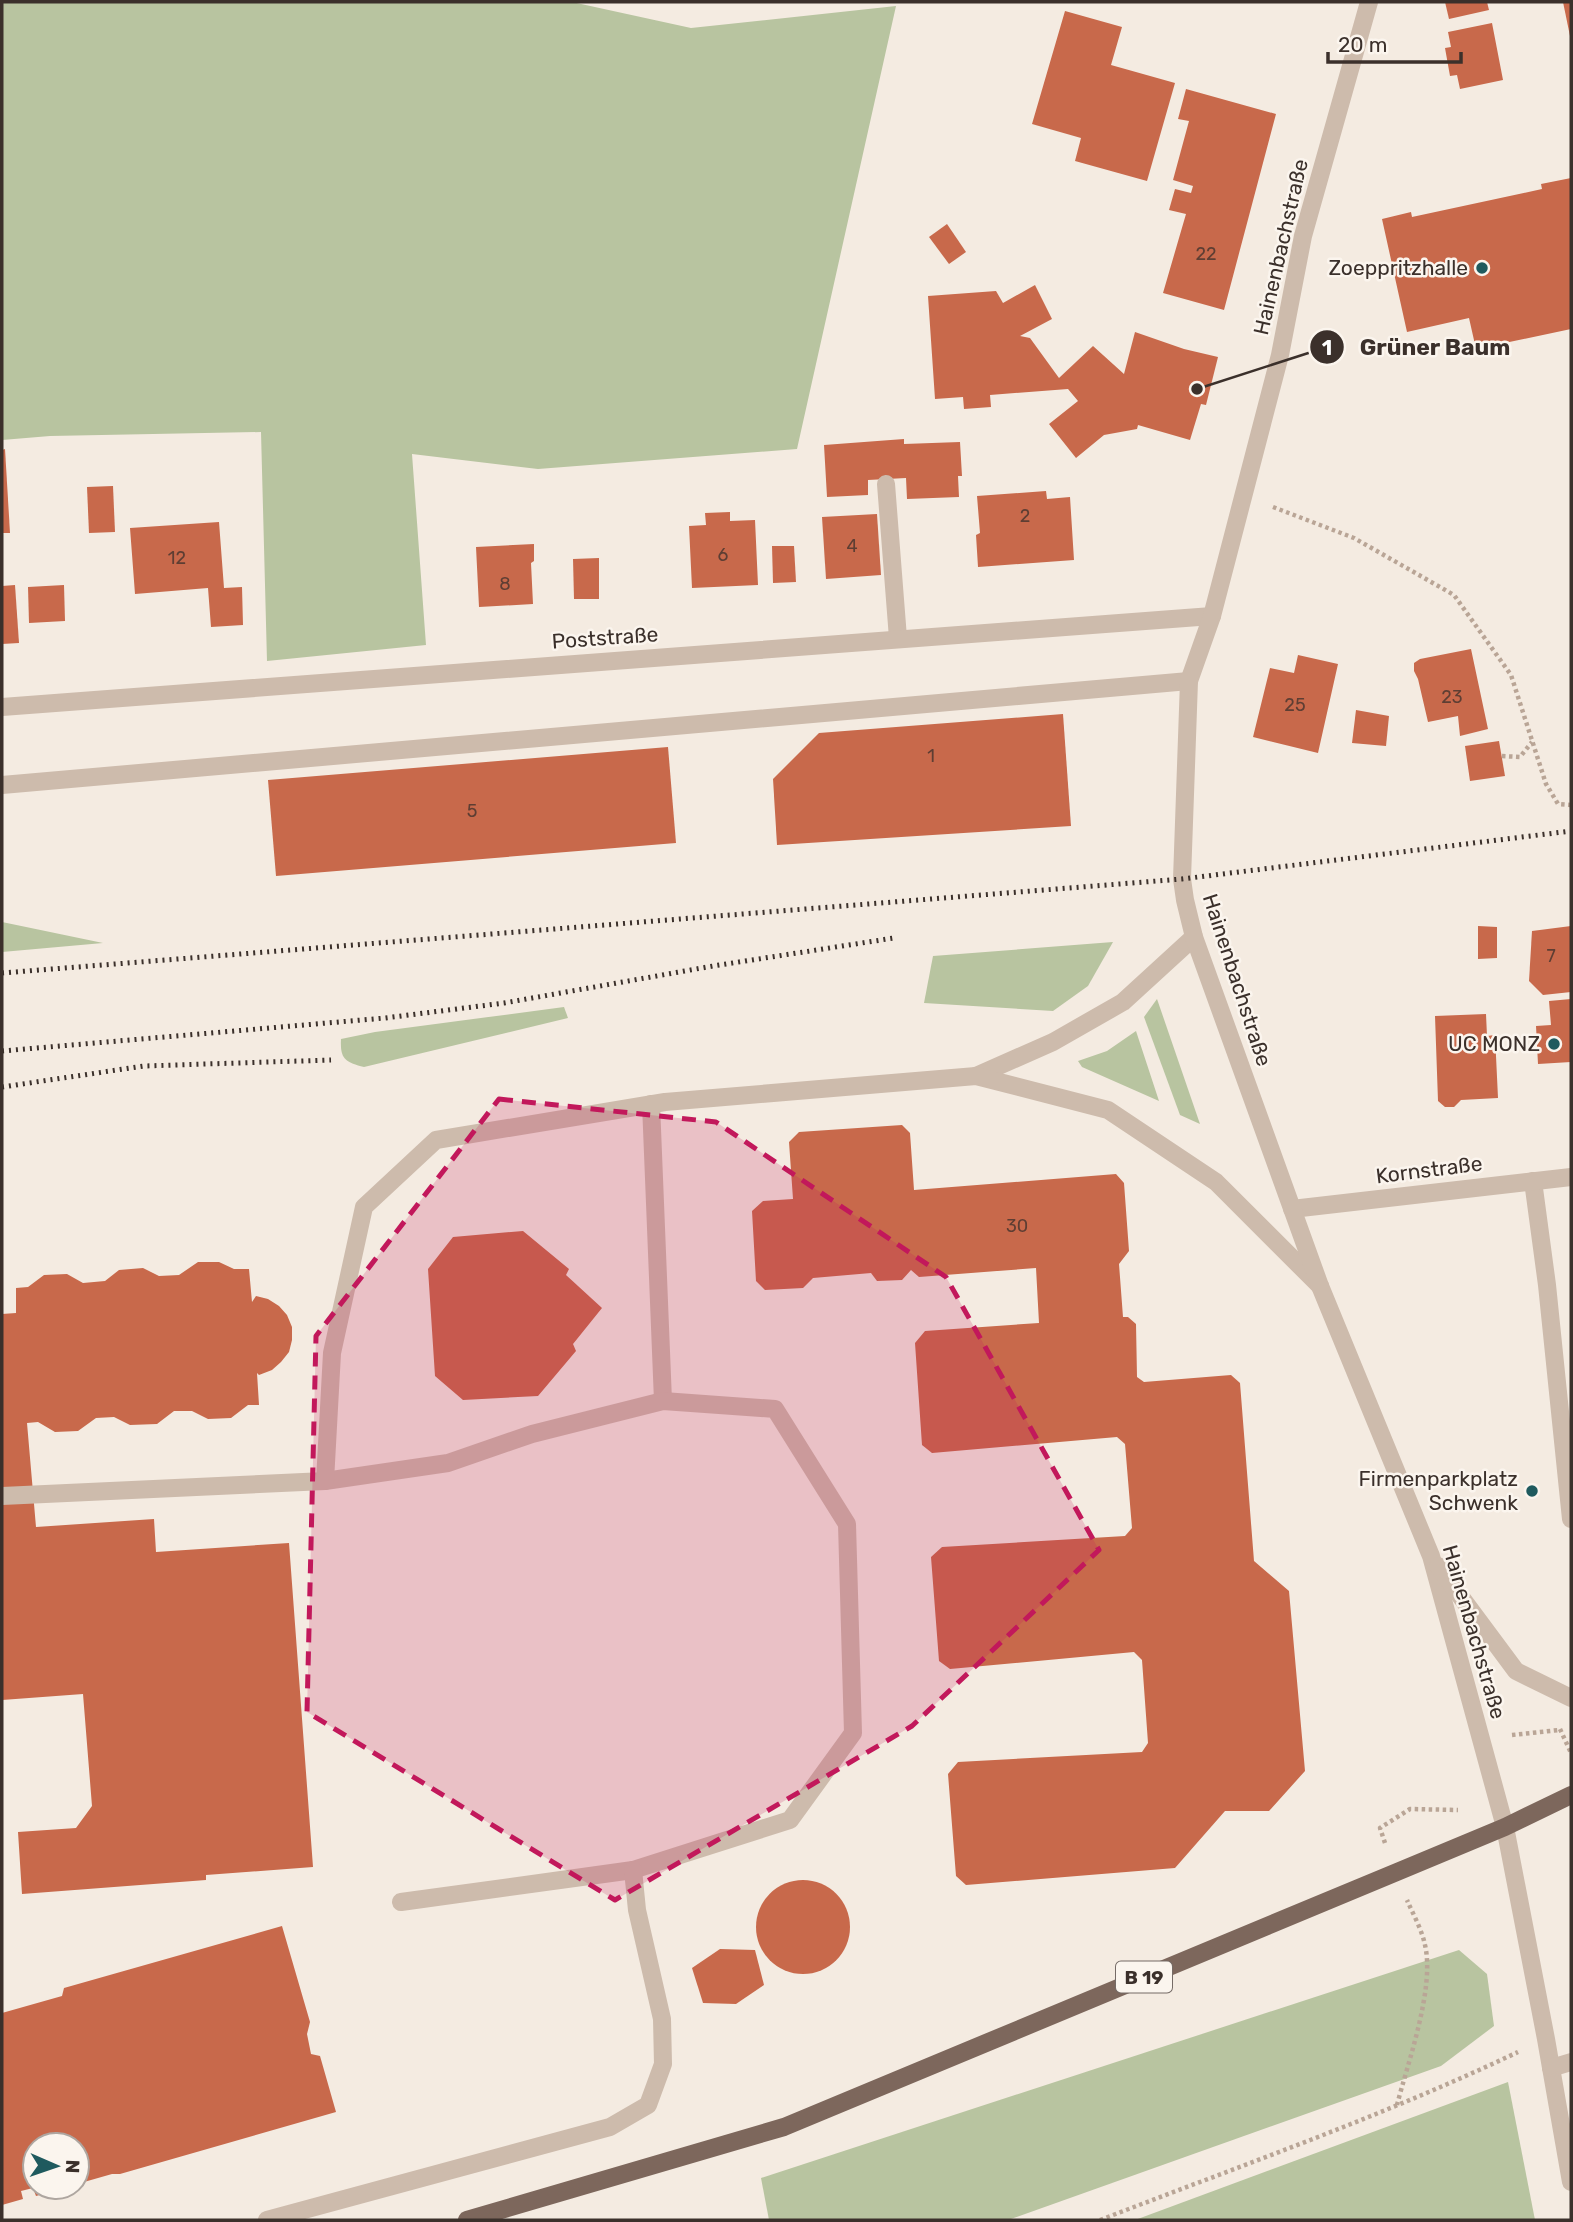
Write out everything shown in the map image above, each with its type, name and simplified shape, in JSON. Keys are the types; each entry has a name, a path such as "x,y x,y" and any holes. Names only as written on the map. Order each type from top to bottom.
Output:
{"main road":[{"name":"B 19","path":"467,2220 784,2127 1505,1827 1571,1795"}],"street":[{"name":"Hainenbachstraße","path":"1369,2 1303,236 1280,355 1212,616 1189,681 1182,879 1194,937 1320,1286 1431,1556 1505,1827 1571,2182"},
{"path":"886,484 898,638"},
{"name":"Poststraße","path":"2,707 1212,616"},
{"path":"2,785 1189,681"},
{"path":"325,1481 332,1353 364,1207 436,1140 651,1104 976,1076 1053,1042 1123,1002 1194,937"},
{"path":"976,1076 1108,1110 1216,1182 1320,1286"},
{"path":"651,1104 663,1401"},
{"name":"Kornstraße","path":"1292,1209 1571,1177"},
{"path":"1533,1181 1547,1285 1571,1518"},
{"path":"2,1496 325,1481 448,1463 532,1434 663,1401 775,1409 847,1524 853,1733 790,1820 633,1870 401,1902"},
{"path":"1431,1556 1516,1671 1571,1698"},
{"path":"267,2220 610,2127 648,2105 663,2064 662,2019 637,1910 633,1870"},
{"path":"1551,2068 1571,2062"}],"path":[{"path":"1242,496 1354,538 1454,595 1511,675 1546,784 1558,804 1571,805"},
{"path":"1502,756 1520,757 1532,741"},
{"path":"1481,1740 1560,1729"},
{"path":"1380,1828 1425,1945 1428,1968 1424,2000 1397,2105"},
{"path":"1100,2220 1397,2105 1461,2079 1546,2039"}],"highlighted area":[{"path":"499,1099 716,1122 946,1277 1099,1550 912,1726 615,1900 307,1712 316,1336"}],"green space":[{"path":"2,2 572,2 691,28 896,6 797,449 538,469 412,454 426,645 267,661 261,432 50,436 2,440"},
{"path":"2,922 103,943 2,952"},
{"path":"1113,942 1088,986 1053,1011 924,1003 933,956"},
{"path":"1157,999 1200,1124 1180,1115 1144,1017"},
{"path":"564,1007 568,1018 364,1067 345,1059 342,1051 341,1039 375,1032"},
{"path":"1136,1031 1159,1101 1082,1067 1078,1061 1107,1051"},
{"path":"1459,1950 1487,1974 1494,2026 1441,2066 1008,2220 769,2220 761,2178"},
{"path":"1508,2082 1535,2220 1135,2220"}],"building":[{"path":"1445,2 1487,2 1489,10 1449,19"},
{"path":"1563,2 1571,2 1571,36 1570,36"},
{"path":"1065,11 1122,27 1111,65 1175,83 1147,181 1075,161 1081,138 1032,124"},
{"path":"1492,23 1503,80 1460,89 1457,75 1450,76 1445,48 1451,47 1448,32"},
{"path":"1186,89 1276,114 1224,310 1163,293 1186,214 1169,210 1175,189 1191,193 1193,186 1173,180 1189,121 1178,119"},
{"name":"Zoeppritzhalle","path":"1571,178 1571,329 1476,349 1469,318 1407,332 1382,219 1411,212 1412,217 1542,189 1541,184"},
{"path":"947,224 966,252 949,264 929,237"},
{"path":"1035,285 1052,319 1020,336 1030,338 1059,378 1093,346 1124,374 1135,332 1184,349 1218,357 1206,405 1201,404 1190,440 1138,425 1137,429 1104,435 1076,458 1049,424 1078,401 1068,389 990,395 991,407 964,409 963,397 935,399 928,296 996,291 1003,303"},
{"path":"904,439 904,444 960,442 962,476 958,476 959,497 907,499 906,478 868,480 868,495 827,497 824,445"},
{"path":"5,449 10,533 2,533 2,450"},
{"path":"113,486 115,532 89,533 87,487"},
{"path":"1046,491 1047,499 1070,497 1074,560 978,567 976,535 980,533 977,496"},
{"path":"730,512 730,521 755,520 758,585 692,588 689,526 706,525 705,513"},
{"path":"877,514 881,575 826,579 822,517"},
{"path":"219,522 224,588 242,587 243,625 211,627 208,588 135,594 130,528"},
{"path":"534,544 534,561 531,563 533,604 479,607 476,547"},
{"path":"772,546 794,546 796,582 773,583"},
{"path":"599,558 599,599 574,599 573,559"},
{"path":"15,585 19,643 2,644 2,586"},
{"path":"64,585 65,621 29,623 28,587"},
{"path":"1471,649 1488,729 1460,736 1458,716 1428,722 1414,663 1420,659"},
{"path":"1298,655 1338,664 1318,753 1253,737 1270,668 1294,673"},
{"path":"1356,710 1389,716 1386,746 1352,743"},
{"path":"1063,714 1071,826 777,845 773,779 819,733"},
{"path":"1499,741 1505,776 1470,781 1465,746"},
{"path":"668,747 676,843 276,876 268,780"},
{"path":"1478,926 1497,927 1497,958 1478,959"},
{"path":"1571,926 1571,992 1543,995 1529,981 1532,931"},
{"name":"UC MONZ","path":"1571,999 1571,1062 1538,1064 1536,1026 1551,1025 1549,1001"},
{"path":"1486,1014 1487,1036 1495,1035 1498,1098 1461,1100 1454,1107 1445,1107 1438,1101 1435,1016"},
{"path":"902,1125 910,1133 914,1190 1116,1174 1124,1183 1129,1251 1119,1264 1123,1317 1128,1317 1136,1324 1137,1377 1144,1382 1231,1375 1240,1383 1254,1561 1289,1591 1305,1771 1269,1811 1225,1811 1175,1868 966,1885 956,1876 948,1774 958,1762 1142,1752 1148,1743 1142,1660 1134,1652 950,1669 939,1661 931,1557 942,1547 1125,1536 1132,1528 1125,1444 1117,1437 932,1453 922,1445 915,1343 925,1331 1039,1323 1036,1268 919,1277 911,1270 902,1280 877,1281 871,1273 813,1278 803,1288 765,1290 756,1281 752,1211 763,1201 793,1199 789,1142 799,1132"},
{"path":"523,1231 569,1269 566,1275 602,1308 573,1344 576,1351 538,1396 463,1400 435,1376 428,1269 453,1237"},
{"path":"198,1262 219,1262 234,1269 249,1269 252,1302 256,1296 268,1299 287,1315 292,1327 289,1352 272,1370 259,1375 257,1373 259,1405 248,1405 231,1418 208,1419 192,1411 174,1411 157,1424 130,1425 114,1417 96,1418 78,1431 55,1432 38,1422 27,1423 36,1527 154,1519 156,1552 289,1543 313,1867 206,1875 206,1880 22,1894 18,1832 76,1828 92,1806 83,1694 2,1700 2,1314 16,1313 16,1288 28,1287 44,1275 67,1274 83,1283 105,1281 119,1270 143,1268 159,1276 179,1275"},
{"path":"803,1880 821,1884 836,1894 846,1909 850,1927 846,1945 836,1960 821,1970 803,1974 785,1970 770,1960 760,1945 756,1927 760,1909 770,1894 785,1884"},
{"path":"282,1926 310,2022 307,2034 311,2054 320,2056 336,2112 91,2180 91,2131 21,2131 21,2200 2,2205 2,2013 62,1996 64,1988"},
{"path":"720,1949 755,1950 764,1985 736,2004 703,2003 692,1968"}],"railway":[{"path":"2,973 1182,879 1571,831"},
{"path":"2,1051 385,1018 504,1003 713,966 894,938"},
{"path":"2,1087 144,1066 331,1060"}],"place":[{"name":"Zoeppritzhalle","path":"1482,268"},
{"name":"Grüner Baum","path":"1197,389"},
{"name":"UC MONZ","path":"1554,1044"},
{"name":"Firmenparkplatz Schwenk","path":"1532,1491"}]}
